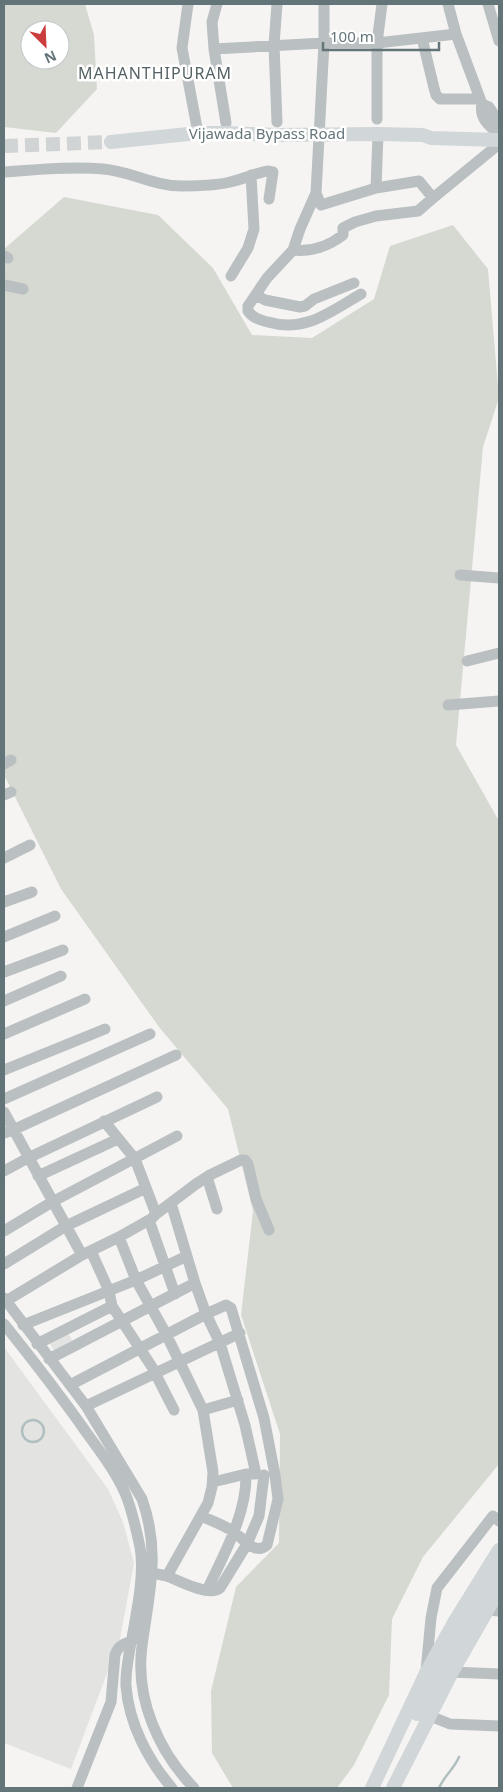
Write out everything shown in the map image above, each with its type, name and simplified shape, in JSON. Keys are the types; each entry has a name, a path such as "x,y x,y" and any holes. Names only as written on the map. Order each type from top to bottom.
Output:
{"main road":[{"name":"Vijawada Bypass Road","path":"423,135 430,131 499,135"},
{"name":"Vijawada Bypass Road","path":"111,142 198,133 423,135 431,138 499,141"},
{"path":"499,135 499,141"},
{"path":"372,1788 426,1673 455,1621 499,1550"},
{"path":"381,1788 423,1702 499,1571"},
{"path":"393,1788 452,1672 494,1610 499,1590"}],"street":[{"path":"188,4 182,48 198,133"},
{"path":"217,4 212,22 214,49 226,123"},
{"path":"277,4 274,45 277,122"},
{"path":"324,4 324,43 316,193 300,229 294,250 267,278 248,306 250,314 256,319 268,323 292,326 315,321 361,294"},
{"path":"377,119 377,43 382,4"},
{"path":"448,4 456,34 481,101 485,122 499,135"},
{"path":"488,4 499,41"},
{"path":"214,49 324,43 377,43 456,34"},
{"path":"422,38 436,95 440,99 446,100 481,101 489,107 499,122"},
{"path":"376,188 378,134"},
{"path":"294,250 305,252 339,238 343,235 343,228 355,222 376,216 418,211 499,141"},
{"path":"4,172 80,168 103,169 138,176 162,185 203,186 230,182 267,171 273,172 269,199"},
{"path":"231,276 248,248 254,229 251,175"},
{"path":"316,193 321,204 376,188 419,181 433,198"},
{"path":"256,295 265,300 300,307 305,306 314,299 354,283"},
{"path":"4,285 23,289"},
{"path":"460,575 499,578"},
{"path":"467,661 499,653"},
{"path":"448,706 499,701"},
{"path":"4,858 30,845"},
{"path":"4,902 32,892"},
{"path":"4,937 55,916"},
{"path":"4,972 63,950"},
{"path":"4,1000 61,976"},
{"path":"4,1034 85,999"},
{"path":"4,1070 105,1029"},
{"path":"4,1099 150,1034"},
{"path":"8,1132 176,1055"},
{"path":"4,1171 157,1097"},
{"path":"4,1112 8,1132 28,1158 66,1226 86,1253 109,1291 112,1306 156,1373 174,1410"},
{"path":"104,1121 135,1160 146,1188 165,1268 175,1294"},
{"path":"4,1231 52,1202 135,1160 177,1136"},
{"path":"38,1176 118,1139"},
{"path":"194,1788 160,1741 149,1717 142,1687 142,1647 154,1564 152,1536 142,1499 86,1406 22,1325 5,1300 86,1253 119,1238 153,1217 207,1177 241,1160 247,1162 256,1198 269,1230"},
{"path":"207,1177 217,1209"},
{"path":"4,1264 66,1226 146,1188"},
{"path":"171,1203 195,1283 206,1314 220,1343 260,1474 278,1499 267,1545 263,1548 258,1549 248,1544 233,1532 201,1516"},
{"path":"119,1238 136,1280 166,1334 203,1410 213,1472 208,1502 167,1576"},
{"path":"22,1325 165,1268 187,1256"},
{"path":"49,1359 195,1283"},
{"path":"70,1385 206,1314 226,1305 231,1308 264,1418 260,1474 260,1516 248,1544 217,1590 207,1590 188,1585 167,1576 152,1573"},
{"path":"38,1344 112,1306"},
{"path":"4,1324 52,1383 99,1449 124,1491 128,1502 140,1554 139,1601 126,1684 131,1713 144,1746 155,1768 172,1788"},
{"path":"86,1406 240,1333"},
{"path":"203,1410 238,1400"},
{"path":"212,1482 260,1474"},
{"path":"207,1590 231,1541 246,1490 260,1474"},
{"path":"426,1673 431,1618 437,1588 493,1516 499,1521"},
{"path":"81,1787 111,1702 117,1648 123,1644 131,1647"},
{"path":"452,1672 499,1674"},
{"path":"430,1716 450,1724 499,1726"}],"shaded area":[{"path":"4,4 85,4 94,35 97,89 56,133 4,127"},
{"path":"64,197 158,215 213,268 252,335 312,338 374,299 390,246 453,225 488,269 499,398 483,447 456,745 499,821 499,1464 423,1557 392,1619 389,1695 354,1765 337,1788 233,1788 212,1753 211,1691 236,1587 279,1543 280,1434 241,1315 253,1211 228,1109 159,1027 61,889 4,775 4,249"},
{"path":"68,1333 72,1340 54,1351 49,1342"},
{"path":"4,1347 108,1489 123,1522 134,1563 120,1639 71,1769 4,1743"}],"waterway":[{"path":"33,1420 41,1423 44,1431 41,1439 33,1442 25,1439 22,1431 25,1423 33,1420"},
{"path":"439,1788 459,1757"}],"tunnel":[{"path":"4,146 111,142"}],"district":[{"name":"MAHANTHIPURAM","path":"155,73"}]}
